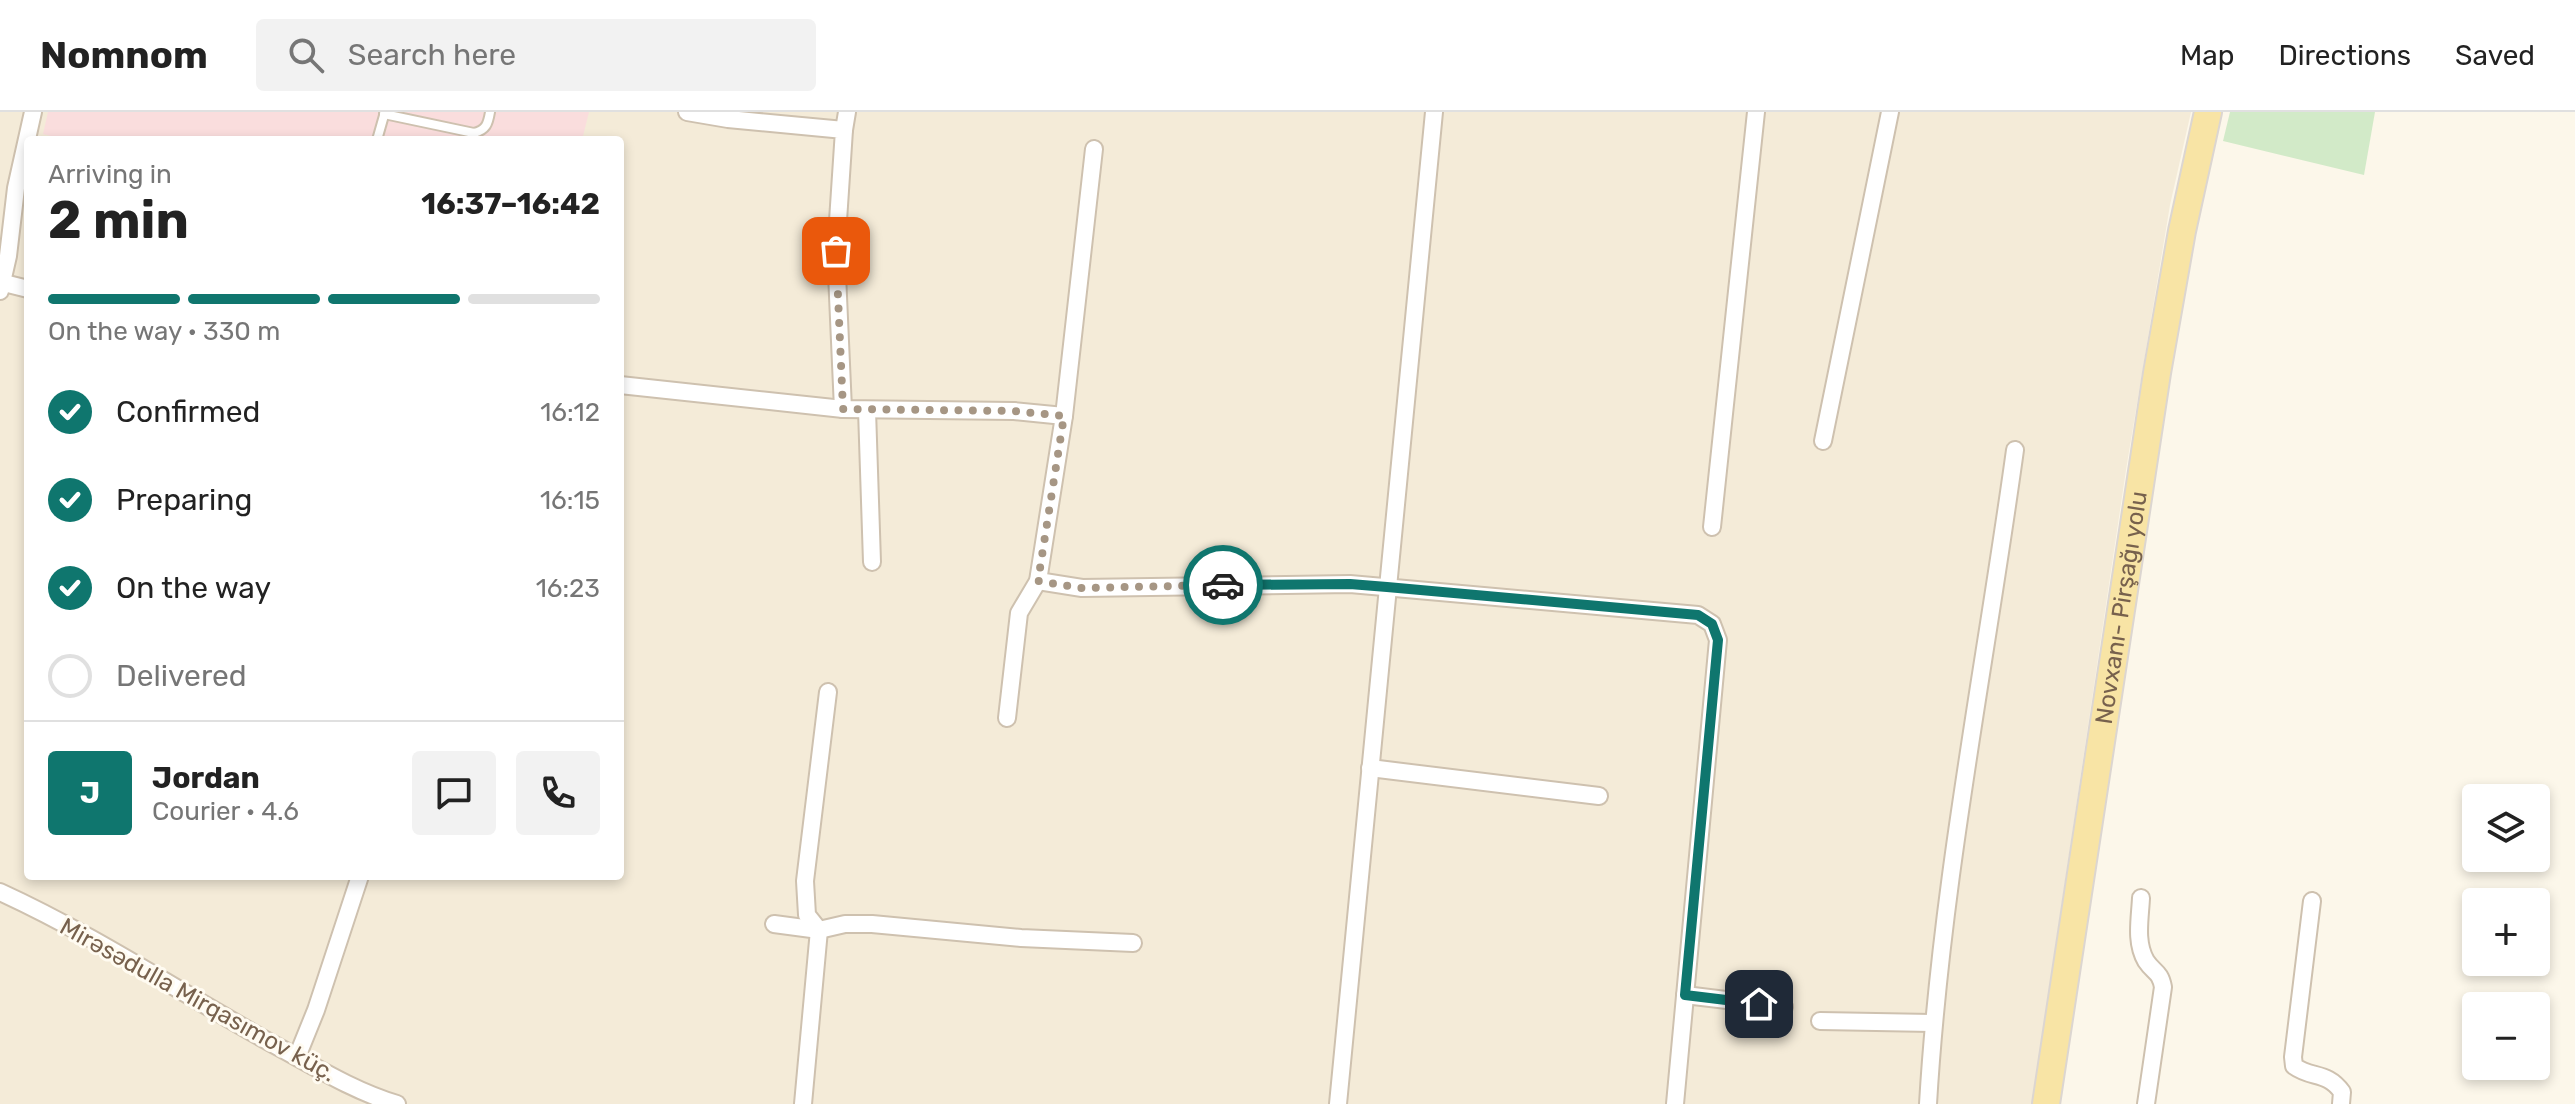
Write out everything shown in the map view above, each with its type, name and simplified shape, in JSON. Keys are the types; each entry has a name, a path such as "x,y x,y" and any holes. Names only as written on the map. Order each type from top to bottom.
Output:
{"main road":[{"name":"Novxanı- Pirşağı yolu","path":"2046,1104 2157,373 2182,231 2208,112"}],"street":[{"path":"28,136 33,112"},
{"path":"687,112 844,130"},
{"path":"843,409 836,251 847,112"},
{"path":"1338,1104 1434,112"},
{"path":"1712,527 1756,112"},
{"path":"1823,441 1890,112"},
{"path":"1007,718 1019,613 1038,581 1064,416 1094,149"},
{"path":"24,152 1,285 24,288"},
{"path":"624,385 843,409 1014,411 1064,416"},
{"path":"867,410 872,562"},
{"path":"1928,1104 1932,1023 1964,782 2015,450"},
{"path":"1038,581 1082,588 1294,584 1387,587 1698,615 1712,624 1718,640 1675,1104"},
{"path":"803,1104 819,930 807,915 805,881 828,692"},
{"path":"1370,768 1599,796"},
{"path":"297,1057 316,1010 359,880"},
{"name":"Mirəsədulla Mirqasımov küç.","path":"0,892 93,939 297,1057 353,1096 397,1104"},
{"path":"2141,898 2139,942 2147,963 2161,975 2163,987 2146,1104"},
{"path":"2312,901 2294,1066 2300,1071 2335,1081 2342,1092 2341,1104"},
{"path":"774,924 819,930 845,924 872,924 1021,938 1133,943"},
{"path":"1685,995 1784,1007"},
{"path":"1820,1021 1932,1023"}],"lane":[{"path":"378,136 384,113 474,133 482,131 488,123 490,112"}],"shaded area":[{"path":"0,112 2191,112 2170,205 2126,470 2032,1104 0,1104"},
{"path":"48,112 589,112 583,136 43,134"}],"green space":[{"path":"2230,112 2375,112 2364,175 2223,141"}],"way so far":[{"path":"836,251 843,409 1014,411 1064,416 1038,581 1082,588 1223,585"}],"route":[{"path":"1223,585 1350,584 1698,615 1712,624 1718,640 1685,995 1759,1004"}]}
